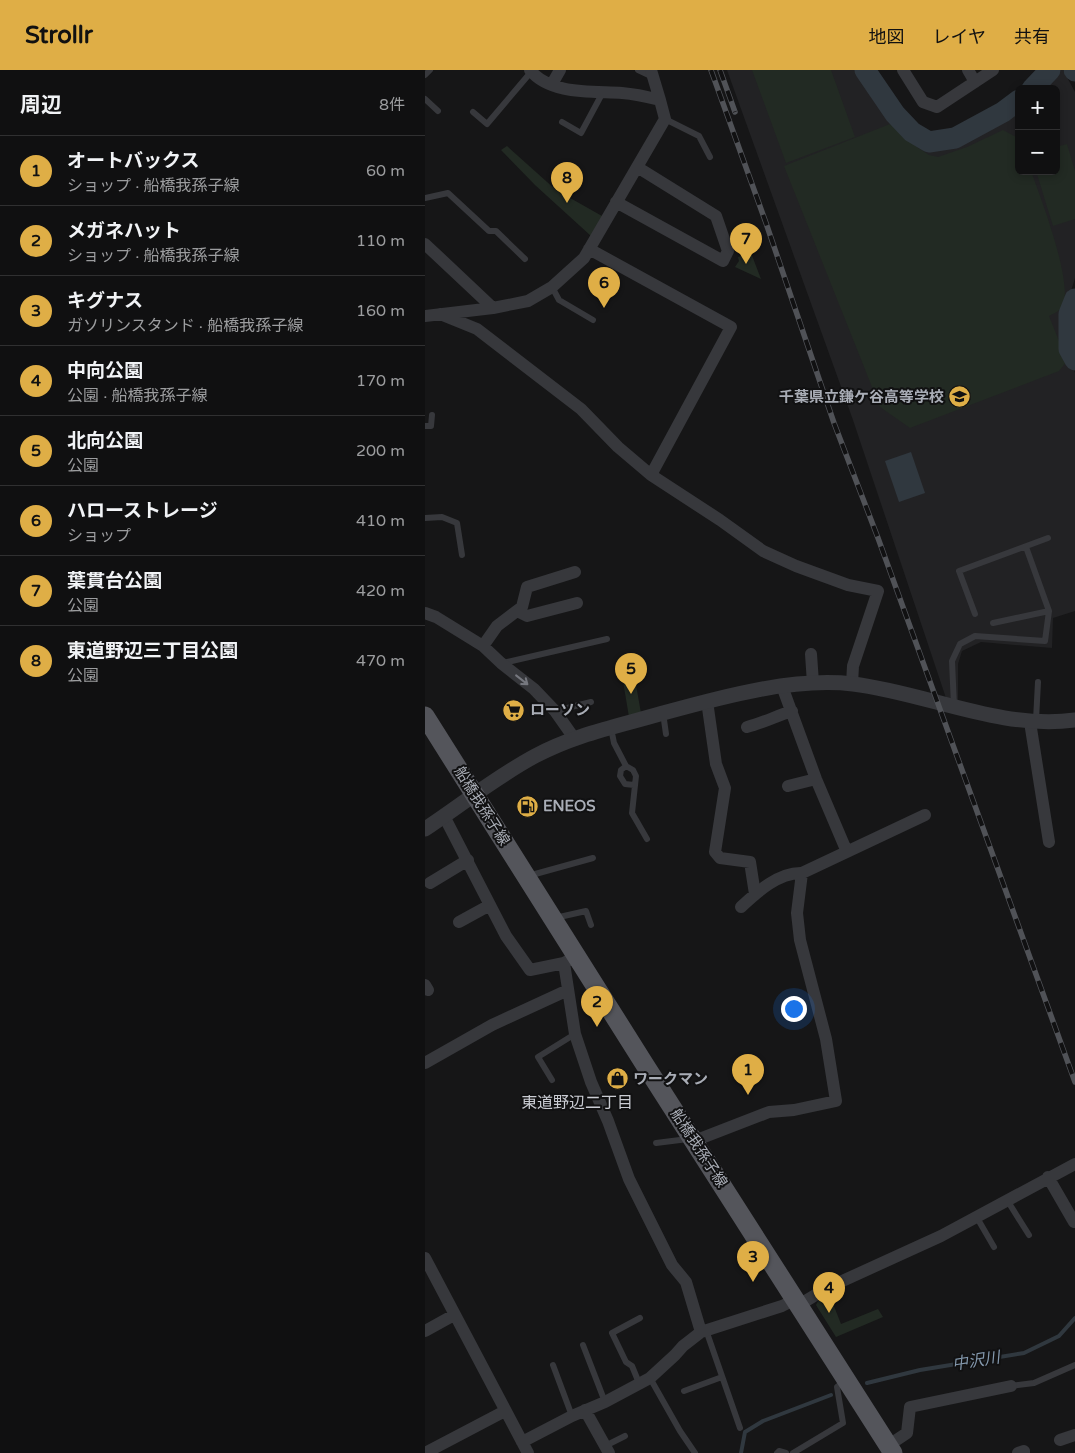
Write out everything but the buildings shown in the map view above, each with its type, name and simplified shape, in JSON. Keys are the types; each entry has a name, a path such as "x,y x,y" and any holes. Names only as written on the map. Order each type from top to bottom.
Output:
{"main road":[{"name":"船橋我孫子線","path":"429,727 475,794 553,918 571,960 693,1140 848,1379 891,1449"}],"street":[{"path":"552,84 560,70"},
{"path":"903,70 923,102 937,107 993,70"},
{"path":"968,70 975,82"},
{"path":"531,71 563,89 623,93 660,100"},
{"path":"425,316 493,308 528,301 552,287 584,258 665,120 652,74"},
{"path":"616,202 723,261 728,251 716,216 637,166"},
{"path":"425,244 493,308"},
{"path":"589,249 731,327 651,475"},
{"path":"440,314 477,329 581,409 617,447 651,475 720,520 763,551 839,582 878,591 853,666 852,684"},
{"path":"483,646 497,626 522,607 527,588 575,572"},
{"path":"517,611 527,616 577,603"},
{"path":"425,613 436,617 483,646 534,689 555,711 574,738"},
{"path":"811,654 813,683"},
{"path":"425,830 475,794 535,756 574,738 707,702 783,686 813,683 852,684 905,693 954,707 1033,722 1075,720"},
{"path":"783,686 816,779 847,852"},
{"path":"707,702 716,764 725,788 715,852 720,858 750,862 755,894"},
{"path":"747,727 766,722 769,719 791,711"},
{"path":"1033,722 1049,842"},
{"path":"788,786 816,779"},
{"path":"741,907 775,880 802,873 925,814"},
{"path":"444,816 505,936 530,970 571,960 568,990 575,1034 591,1082 608,1121 629,1179 672,1264 686,1282 703,1331"},
{"path":"431,883 468,860"},
{"path":"693,1140 769,1112 794,1110 836,1101 826,1039 800,940 797,913 802,873"},
{"path":"459,922 490,905"},
{"path":"425,1063 492,1025 568,990"},
{"path":"426,1262 525,1448 571,1416 605,1402 644,1381 703,1331 797,1302 941,1236 1075,1164"},
{"path":"1048,1177 1075,1222"},
{"path":"425,1331 454,1315"},
{"path":"891,1449 907,1433 910,1406 1011,1386"},
{"path":"585,1410 607,1450"},
{"path":"425,1453 505,1411"},
{"path":"1060,1440 1075,1435"},
{"path":"1018,1453 1024,1451 1024,1453"}],"lane":[{"path":"425,75 430,70"},
{"path":"638,70 652,74"},
{"path":"473,112 487,124 531,71"},
{"path":"562,122 581,133 603,92"},
{"path":"425,99 438,111"},
{"path":"665,120 699,136 710,157"},
{"path":"425,198 448,193 489,232 497,231 525,259"},
{"path":"552,287 559,300 593,320"},
{"path":"425,426 431,426 432,415"},
{"path":"425,518 442,517 457,523 462,555"},
{"path":"975,614 959,571 1048,538"},
{"path":"954,707 952,661 960,644 975,636 1045,641 1049,611 1026,546"},
{"path":"993,623 1049,611"},
{"path":"501,663 607,638"},
{"path":"1033,722 1038,682"},
{"path":"555,711 591,702"},
{"path":"663,713 666,734"},
{"path":"610,727 626,766 633,770 636,776 632,813 647,839"},
{"path":"626,766 621,770 620,776 625,784 635,785"},
{"path":"527,877 593,858"},
{"path":"553,918 586,911 591,925"},
{"path":"552,1080 538,1056 575,1034"},
{"path":"656,1143 693,1140"},
{"path":"1007,1200 1029,1235"},
{"path":"976,1216 994,1247"},
{"path":"640,1318 612,1333 626,1362 632,1366 644,1381 695,1453"},
{"path":"703,1331 740,1428"},
{"path":"583,1345 605,1402"},
{"path":"553,1365 571,1416"},
{"path":"1011,1386 1034,1383 1075,1365"},
{"path":"684,1391 722,1377"},
{"path":"793,1453 843,1423 837,1387 848,1379"},
{"path":"607,1450 625,1436"},
{"path":"777,1453 779,1451 786,1453"}],"shaded area":[{"name":"千葉県立鎌ケ谷高等学校","path":"727,70 863,70 893,117 910,134 925,139 962,129 1015,96 1015,175 1060,175 1060,85 1030,85 1045,70 1063,70 1075,92 1075,278 1061,324 1075,373 1075,611 1053,618 1052,648 981,642 962,651 958,664 958,701 946,698 853,420"},
{"path":"752,70 831,70 855,137 786,163"},
{"path":"890,124 899,128 917,147 929,155 938,157 967,147 1003,130 1015,136 1015,175 1032,175 1055,241 1060,262 1065,297 1062,308 1049,316 1067,361 1059,371 910,428 880,407 784,166"},
{"path":"1067,144 1075,171 1075,219 1053,226 1037,175 1060,175 1060,146"},
{"path":"507,146 556,190 602,216 591,236 535,185 501,150"},
{"path":"751,253 761,279 735,267 739,261 738,257"},
{"path":"911,452 925,493 899,502 885,461"},
{"path":"634,674 641,713 629,717 622,675"},
{"path":"828,1291 841,1324 878,1309 883,1317 836,1337 816,1305 820,1297"}],"waterway":[{"path":"865,70 895,114 912,132 929,142 955,138 1003,112 1015,103"},
{"path":"1036,85 1050,70"},
{"name":"中沢川","path":"1075,299 1069,314 1069,349 1075,360"},
{"name":"中沢川","path":"867,1383 920,1370 1024,1353 1059,1336 1075,1318"},
{"path":"741,1453 745,1432 763,1421 831,1395"}],"railway":[{"path":"711,70 766,223 834,423 878,538 1075,1082"},
{"path":"720,70 735,112"}],"place":[{"name":"東道野辺三丁目公園","path":"567,203"},
{"name":"葉貫台公園","path":"746,264"},
{"name":"ハローストレージ","path":"604,308"},
{"name":"千葉県立鎌ケ谷高等学校","path":"960,397"},
{"name":"北向公園","path":"631,694"},
{"name":"ローソン","path":"514,710"},
{"name":"ENEOS","path":"527,806"},
{"name":"メガネハット","path":"597,1027"},
{"name":"ワークマン","path":"617,1079"},
{"name":"オートバックス","path":"748,1095"},
{"name":"キグナス","path":"753,1282"},
{"name":"中向公園","path":"829,1313"}],"district":[{"name":"東道野辺二丁目","path":"577,1103"}]}
